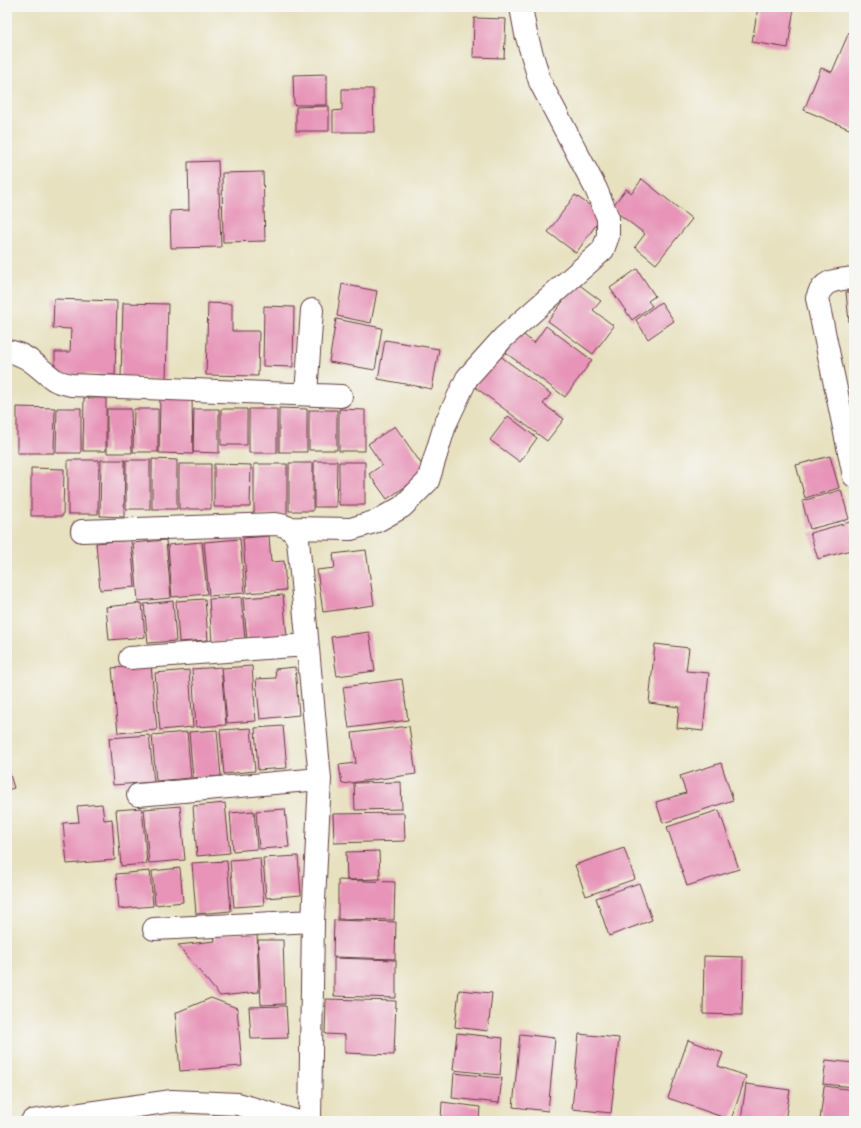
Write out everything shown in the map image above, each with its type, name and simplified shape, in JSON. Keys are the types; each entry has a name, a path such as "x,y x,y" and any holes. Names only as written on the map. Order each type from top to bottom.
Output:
{"street":[{"path":"290,528 351,530 377,521 402,507 428,481 445,425 467,378 503,338 604,250 608,236 608,218 596,189 540,82 526,34 521,7"},
{"path":"854,278 833,280 824,285 817,298 854,476"},
{"path":"306,394 312,310"},
{"path":"7,351 17,352 30,360 56,381 70,384 341,396"},
{"path":"82,531 282,524 290,528 295,533 298,540 320,779 313,921 310,1121"},
{"path":"130,658 307,645"},
{"path":"138,795 320,779"},
{"path":"154,929 313,921"},
{"path":"32,1121 172,1101 238,1104 296,1121"}],"building":[{"path":"758,7 794,7 788,48 752,42"},
{"path":"474,18 506,19 504,58 473,57"},
{"path":"849,32 854,34 854,131 804,110 821,68 832,72"},
{"path":"327,74 327,105 294,105 293,75"},
{"path":"342,89 373,89 374,132 333,132 333,111 342,110"},
{"path":"329,106 329,131 296,131 296,107"},
{"path":"218,161 221,247 171,248 170,211 189,210 188,162"},
{"path":"263,172 265,241 223,242 222,173"},
{"path":"642,179 692,219 656,264 635,247 645,234 611,208 626,189 632,193"},
{"path":"575,195 603,215 576,253 548,232"},
{"path":"637,269 655,296 648,301 652,306 632,320 610,288"},
{"path":"577,283 601,301 593,310 614,326 593,354 548,321"},
{"path":"342,284 377,291 371,323 337,316"},
{"path":"846,292 854,292 854,321 849,322"},
{"path":"54,299 117,301 115,375 55,374 55,352 70,352 71,329 53,328"},
{"path":"661,302 674,321 648,339 636,320"},
{"path":"123,303 168,304 166,379 121,377"},
{"path":"208,303 232,304 232,331 259,331 258,376 206,375"},
{"path":"264,306 294,307 293,367 263,366"},
{"path":"336,319 382,328 375,370 329,362"},
{"path":"546,326 592,360 565,397 506,353 520,332 534,343"},
{"path":"385,340 439,349 432,389 378,379"},
{"path":"499,355 551,394 543,404 564,419 547,441 475,387"},
{"path":"160,397 192,397 193,454 159,453"},
{"path":"84,398 106,398 106,451 83,451"},
{"path":"17,407 55,408 54,453 17,453"},
{"path":"57,408 81,408 81,453 56,453"},
{"path":"279,408 307,409 307,452 279,452"},
{"path":"107,409 131,409 132,453 107,453"},
{"path":"134,409 158,409 158,452 133,452"},
{"path":"194,409 219,409 219,453 193,452"},
{"path":"221,409 247,409 247,445 221,445"},
{"path":"249,409 277,409 277,453 249,453"},
{"path":"339,409 365,410 365,451 339,451"},
{"path":"309,410 337,410 337,450 309,450"},
{"path":"508,416 537,438 520,462 490,440"},
{"path":"395,426 427,472 387,499 369,474 382,465 368,444"},
{"path":"830,456 839,488 805,498 796,465"},
{"path":"152,459 177,460 177,509 152,509"},
{"path":"68,460 99,460 98,514 68,514"},
{"path":"101,460 125,460 124,517 100,516"},
{"path":"126,460 150,460 150,509 126,509"},
{"path":"314,461 337,461 336,507 314,507"},
{"path":"339,462 365,462 365,505 339,505"},
{"path":"289,463 313,463 313,511 289,511"},
{"path":"179,464 211,464 211,509 179,509"},
{"path":"214,464 251,465 250,507 214,507"},
{"path":"254,464 287,464 287,515 254,515"},
{"path":"31,468 64,469 63,516 31,516"},
{"path":"841,490 849,519 810,529 802,501"},
{"path":"850,522 854,535 854,549 818,559 810,533"},
{"path":"269,536 271,562 284,561 286,590 247,593 243,538"},
{"path":"240,539 245,593 209,596 204,542"},
{"path":"131,540 135,587 100,590 96,543"},
{"path":"166,540 171,598 138,601 133,543"},
{"path":"202,542 207,594 172,597 168,545"},
{"path":"366,550 374,605 323,612 317,570 335,568 333,554"},
{"path":"283,595 287,637 247,640 243,598"},
{"path":"241,597 245,639 212,643 209,599"},
{"path":"205,599 208,640 179,642 176,601"},
{"path":"173,601 176,641 148,643 144,604"},
{"path":"142,603 145,637 109,640 106,607"},
{"path":"369,632 375,671 337,676 331,637"},
{"path":"655,644 689,648 686,671 709,673 703,731 677,728 679,707 649,703"},
{"path":"151,665 157,730 118,733 112,668"},
{"path":"252,666 256,721 227,723 222,668"},
{"path":"221,667 226,725 196,727 192,669"},
{"path":"295,667 299,715 260,719 256,679 276,678 275,669"},
{"path":"189,670 193,727 160,730 155,673"},
{"path":"402,679 408,720 349,728 343,687"},
{"path":"283,726 287,768 258,770 255,728"},
{"path":"409,726 416,774 342,784 339,765 356,763 352,733"},
{"path":"251,728 255,771 224,774 220,730"},
{"path":"217,730 221,776 193,778 189,732"},
{"path":"187,732 191,778 156,781 152,735"},
{"path":"149,735 154,782 113,785 109,738"},
{"path":"721,763 733,800 663,823 656,802 686,793 680,776"},
{"path":"7,765 14,788 7,790"},
{"path":"401,782 402,809 355,810 354,783"},
{"path":"225,803 230,853 197,856 193,806"},
{"path":"102,804 104,820 112,819 115,860 67,864 63,823 79,822 77,806"},
{"path":"180,806 185,860 149,863 144,809"},
{"path":"142,808 147,864 121,866 116,810"},
{"path":"285,809 289,847 259,849 256,811"},
{"path":"719,810 739,869 687,886 667,827"},
{"path":"254,811 257,849 233,851 230,813"},
{"path":"404,813 405,841 334,843 333,814"},
{"path":"624,848 635,879 586,896 575,865"},
{"path":"379,851 380,879 347,880 346,852"},
{"path":"298,856 301,895 266,898 263,858"},
{"path":"260,858 264,905 234,907 230,860"},
{"path":"227,861 231,911 196,914 192,863"},
{"path":"180,868 183,902 155,905 152,871"},
{"path":"150,871 153,906 119,909 116,874"},
{"path":"338,880 395,882 394,920 338,919"},
{"path":"639,883 652,920 609,936 596,898"},
{"path":"334,920 396,922 395,959 333,957"},
{"path":"257,932 259,992 220,996 178,945 215,941 214,935"},
{"path":"258,940 283,940 285,1004 261,1005"},
{"path":"704,956 743,957 742,1015 703,1014"},
{"path":"334,958 396,960 396,998 334,996"},
{"path":"459,990 492,993 488,1031 455,1027"},
{"path":"211,998 237,1008 242,1066 180,1071 175,1013"},
{"path":"326,999 396,1001 394,1055 345,1053 345,1035 325,1034"},
{"path":"286,1006 288,1038 251,1039 249,1007"},
{"path":"457,1033 503,1038 500,1075 453,1070"},
{"path":"520,1034 555,1038 548,1111 513,1107"},
{"path":"579,1034 619,1038 611,1113 572,1109"},
{"path":"688,1040 723,1053 718,1066 746,1076 731,1120 668,1098"},
{"path":"826,1060 854,1063 854,1087 823,1084"},
{"path":"454,1073 502,1078 499,1103 452,1098"},
{"path":"746,1084 790,1090 785,1121 741,1121"},
{"path":"824,1086 854,1090 852,1121 820,1121"},
{"path":"442,1102 480,1107 479,1121 441,1121"},
{"path":"179,1118 196,1120 196,1121 178,1121"}]}
